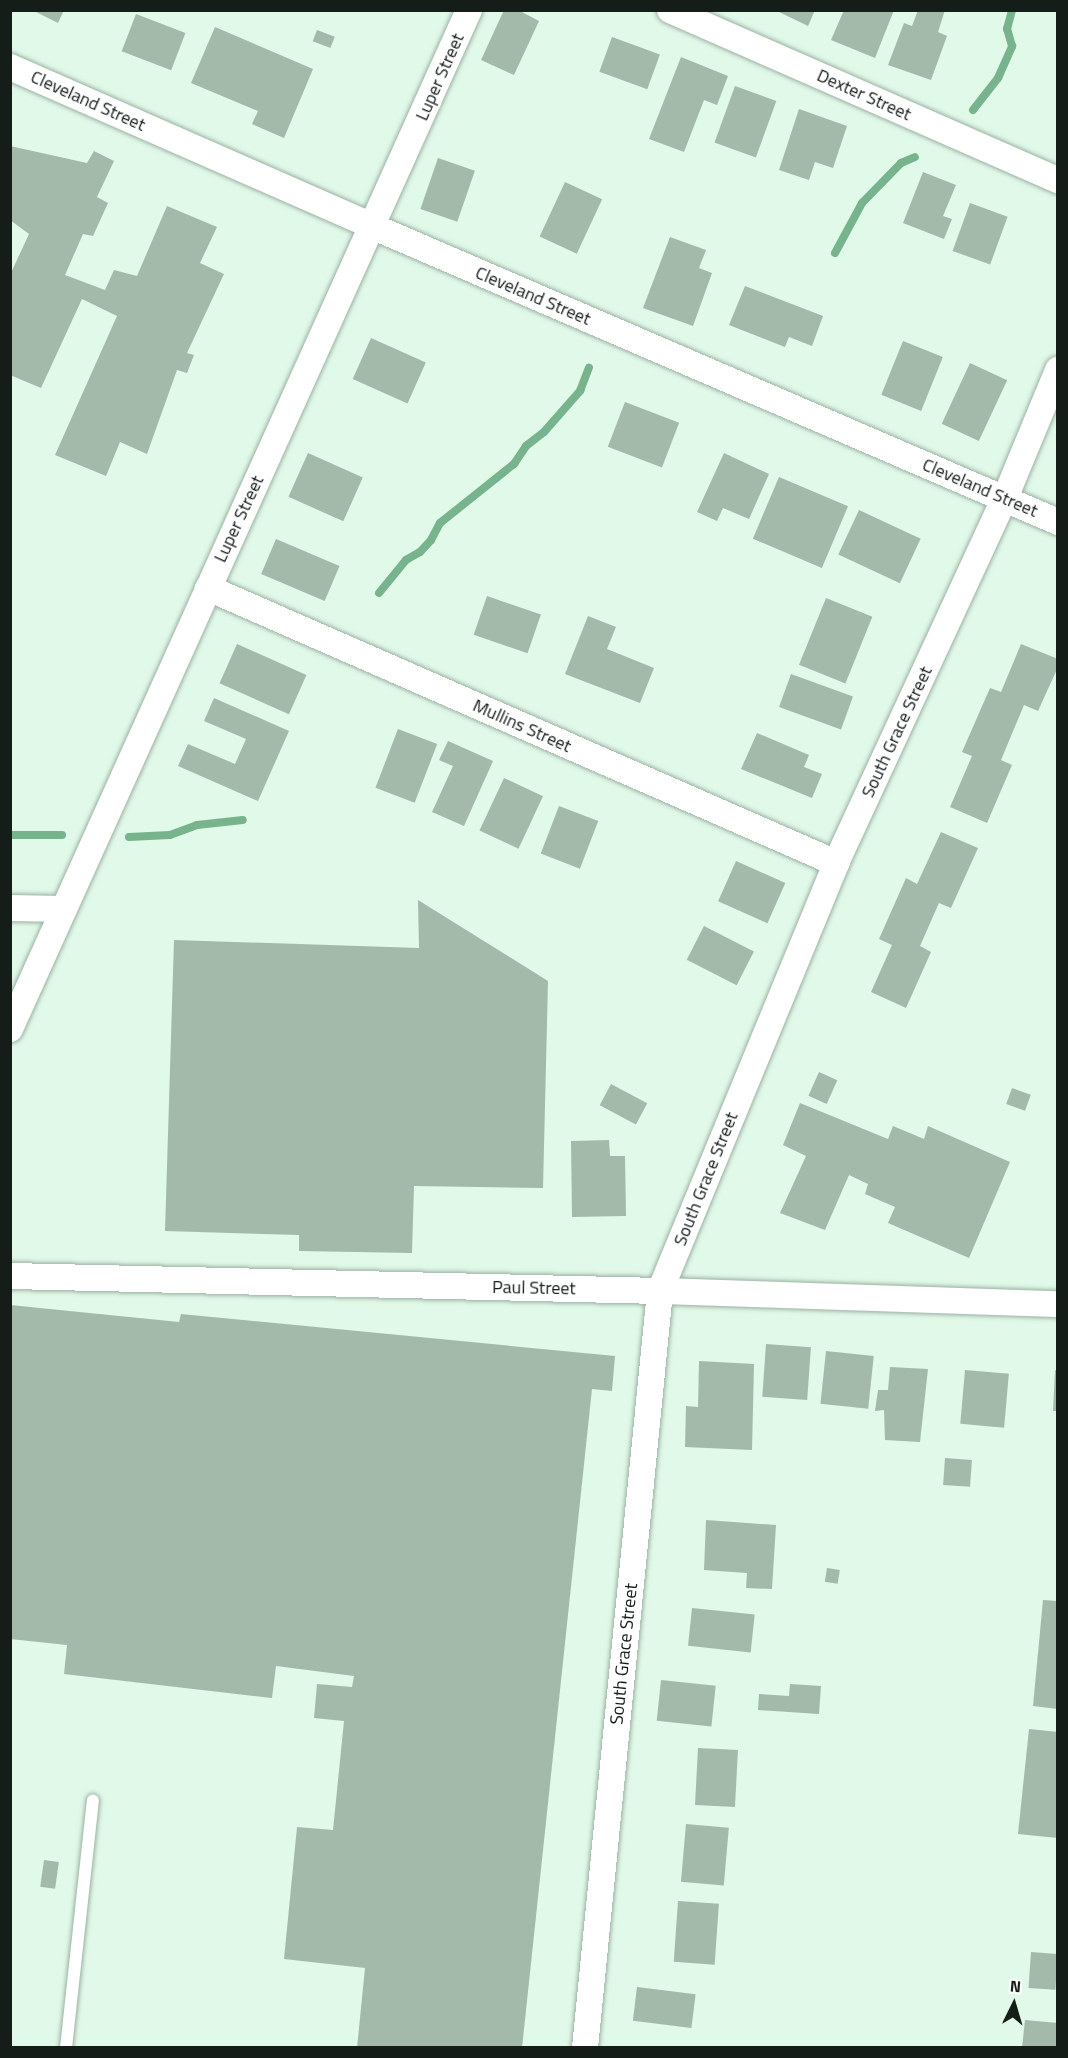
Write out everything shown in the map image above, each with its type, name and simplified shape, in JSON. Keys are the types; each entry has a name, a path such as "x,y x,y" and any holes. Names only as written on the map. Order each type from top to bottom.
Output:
{"street":[{"name":"Luper Street","path":"10,1029 208,588 374,227 469,10"},
{"name":"Dexter Street","path":"670,10 1058,180"},
{"name":"Cleveland Street","path":"10,67 374,227 1058,522"},
{"name":"South Grace Street","path":"585,2048 660,1291 836,863 1005,498 1058,370"},
{"name":"Mullins Street","path":"208,588 836,863"},
{"path":"10,908 64,909"},
{"name":"Paul Street","path":"10,1276 660,1291 1058,1304"}],"lane":[{"path":"66,2048 93,1800"}],"building":[{"path":"32,10 64,10 58,23"},
{"path":"504,10 518,10 539,21 514,75 481,60"},
{"path":"775,10 815,10 808,26"},
{"path":"844,10 894,10 875,58 831,40"},
{"path":"918,10 945,10 938,32 947,36 931,80 888,65 904,23 912,26"},
{"path":"136,14 185,33 171,70 122,51"},
{"path":"215,27 313,69 284,138 252,124 258,111 191,83"},
{"path":"317,30 335,37 330,48 313,41"},
{"path":"612,37 660,54 647,89 599,72"},
{"path":"681,57 728,76 717,105 704,100 684,152 649,139"},
{"path":"735,86 776,101 756,157 714,142"},
{"path":"799,109 847,126 833,168 815,162 809,180 779,170"},
{"path":"10,146 87,163 94,151 114,161 97,197 108,203 93,236 83,234 65,275 105,290 114,270 137,276 167,206 217,227 200,263 224,274 187,353 194,355 187,373 177,370 147,454 120,442 106,476 55,455 117,316 82,299 41,388 10,375 10,275 29,234 10,220"},
{"path":"438,158 475,171 457,222 420,209"},
{"path":"923,172 956,185 943,216 952,219 944,239 903,223"},
{"path":"565,182 602,199 577,254 540,236"},
{"path":"970,203 1008,217 990,265 953,251"},
{"path":"670,237 706,250 699,268 712,273 693,326 643,308"},
{"path":"745,286 823,316 812,346 789,337 785,347 729,325"},
{"path":"371,338 426,362 408,404 353,379"},
{"path":"903,341 943,357 921,411 881,395"},
{"path":"970,363 1007,380 979,441 942,424"},
{"path":"625,402 679,423 662,468 608,447"},
{"path":"308,453 363,477 343,521 288,497"},
{"path":"724,453 769,474 749,519 723,508 717,521 697,512"},
{"path":"779,477 848,506 822,568 753,539"},
{"path":"859,510 921,539 900,583 838,554"},
{"path":"276,539 340,566 325,601 261,574"},
{"path":"487,596 541,615 528,653 474,635"},
{"path":"826,598 872,617 845,683 799,665"},
{"path":"588,616 616,627 607,649 654,668 640,703 565,674"},
{"path":"237,644 306,675 289,714 220,683"},
{"path":"1021,644 1058,659 1058,667 1038,711 1024,705 1001,760 1012,765 987,823 950,807 972,756 962,752 990,688 1001,692"},
{"path":"791,674 853,697 841,729 779,707"},
{"path":"214,698 289,731 258,801 178,766 188,744 235,764 246,739 204,721"},
{"path":"398,729 437,744 415,803 375,788"},
{"path":"757,733 809,755 804,767 822,774 812,798 741,769"},
{"path":"448,741 493,761 464,826 432,812 453,766 439,760"},
{"path":"504,778 543,796 518,849 479,831"},
{"path":"559,806 598,821 580,869 541,854"},
{"path":"941,832 978,848 951,908 939,903 920,946 931,952 906,1008 871,992 892,945 879,939 906,878 917,884"},
{"path":"736,861 785,883 767,923 718,901"},
{"path":"418,900 548,981 543,1188 414,1186 412,1253 299,1251 299,1235 165,1231 174,940 419,948"},
{"path":"704,926 754,951 737,985 687,960"},
{"path":"819,1072 837,1080 827,1104 808,1096"},
{"path":"611,1084 647,1103 636,1124 600,1105"},
{"path":"1012,1088 1031,1095 1025,1111 1006,1104"},
{"path":"800,1103 888,1139 893,1126 924,1139 928,1126 1010,1162 969,1258 888,1223 895,1207 865,1194 868,1184 849,1175 825,1230 780,1213 806,1156 783,1145"},
{"path":"609,1140 610,1156 625,1156 626,1216 572,1217 571,1141"},
{"path":"10,1305 179,1322 181,1314 615,1356 612,1391 592,1389 522,2048 357,2048 365,1968 284,1959 297,1827 333,1830 344,1721 314,1718 317,1684 352,1687 354,1676 276,1666 272,1698 64,1674 67,1645 10,1639"},
{"path":"766,1344 811,1347 807,1400 762,1397"},
{"path":"826,1351 874,1356 868,1409 820,1404"},
{"path":"699,1361 754,1364 752,1450 685,1447 686,1406 698,1407"},
{"path":"890,1367 928,1369 920,1442 885,1440 884,1410 875,1411 878,1390 888,1390"},
{"path":"965,1370 1009,1374 1004,1428 960,1424"},
{"path":"1055,1370 1058,1371 1058,1411 1053,1411"},
{"path":"945,1458 972,1460 970,1487 943,1485"},
{"path":"706,1520 776,1525 772,1589 746,1588 747,1573 704,1570"},
{"path":"827,1568 840,1570 838,1584 825,1582"},
{"path":"1043,1600 1058,1601 1058,1709 1033,1706"},
{"path":"692,1608 755,1615 751,1652 688,1646"},
{"path":"661,1680 716,1686 711,1727 657,1721"},
{"path":"790,1684 821,1686 819,1714 758,1710 759,1694 789,1696"},
{"path":"1029,1729 1058,1732 1058,1838 1018,1834"},
{"path":"698,1748 738,1750 735,1807 695,1805"},
{"path":"686,1824 729,1828 724,1886 681,1882"},
{"path":"44,1860 59,1862 55,1889 40,1887"},
{"path":"678,1901 719,1904 715,1965 674,1962"},
{"path":"1031,1952 1058,1954 1055,1990 1028,1988"},
{"path":"637,1987 696,1994 691,2028 633,2021"},
{"path":"1025,2020 1058,2023 1058,2048 1022,2048"}],"waterway":[{"path":"973,110 998,78 1012,46 1007,29 1012,10"},
{"path":"835,253 862,203 901,163 915,157"},
{"path":"379,593 406,560 420,552 431,540 440,523 514,464 526,446 544,432 580,391 589,368"},
{"path":"129,837 170,835 197,825 243,820"},
{"path":"10,835 62,835"}]}
